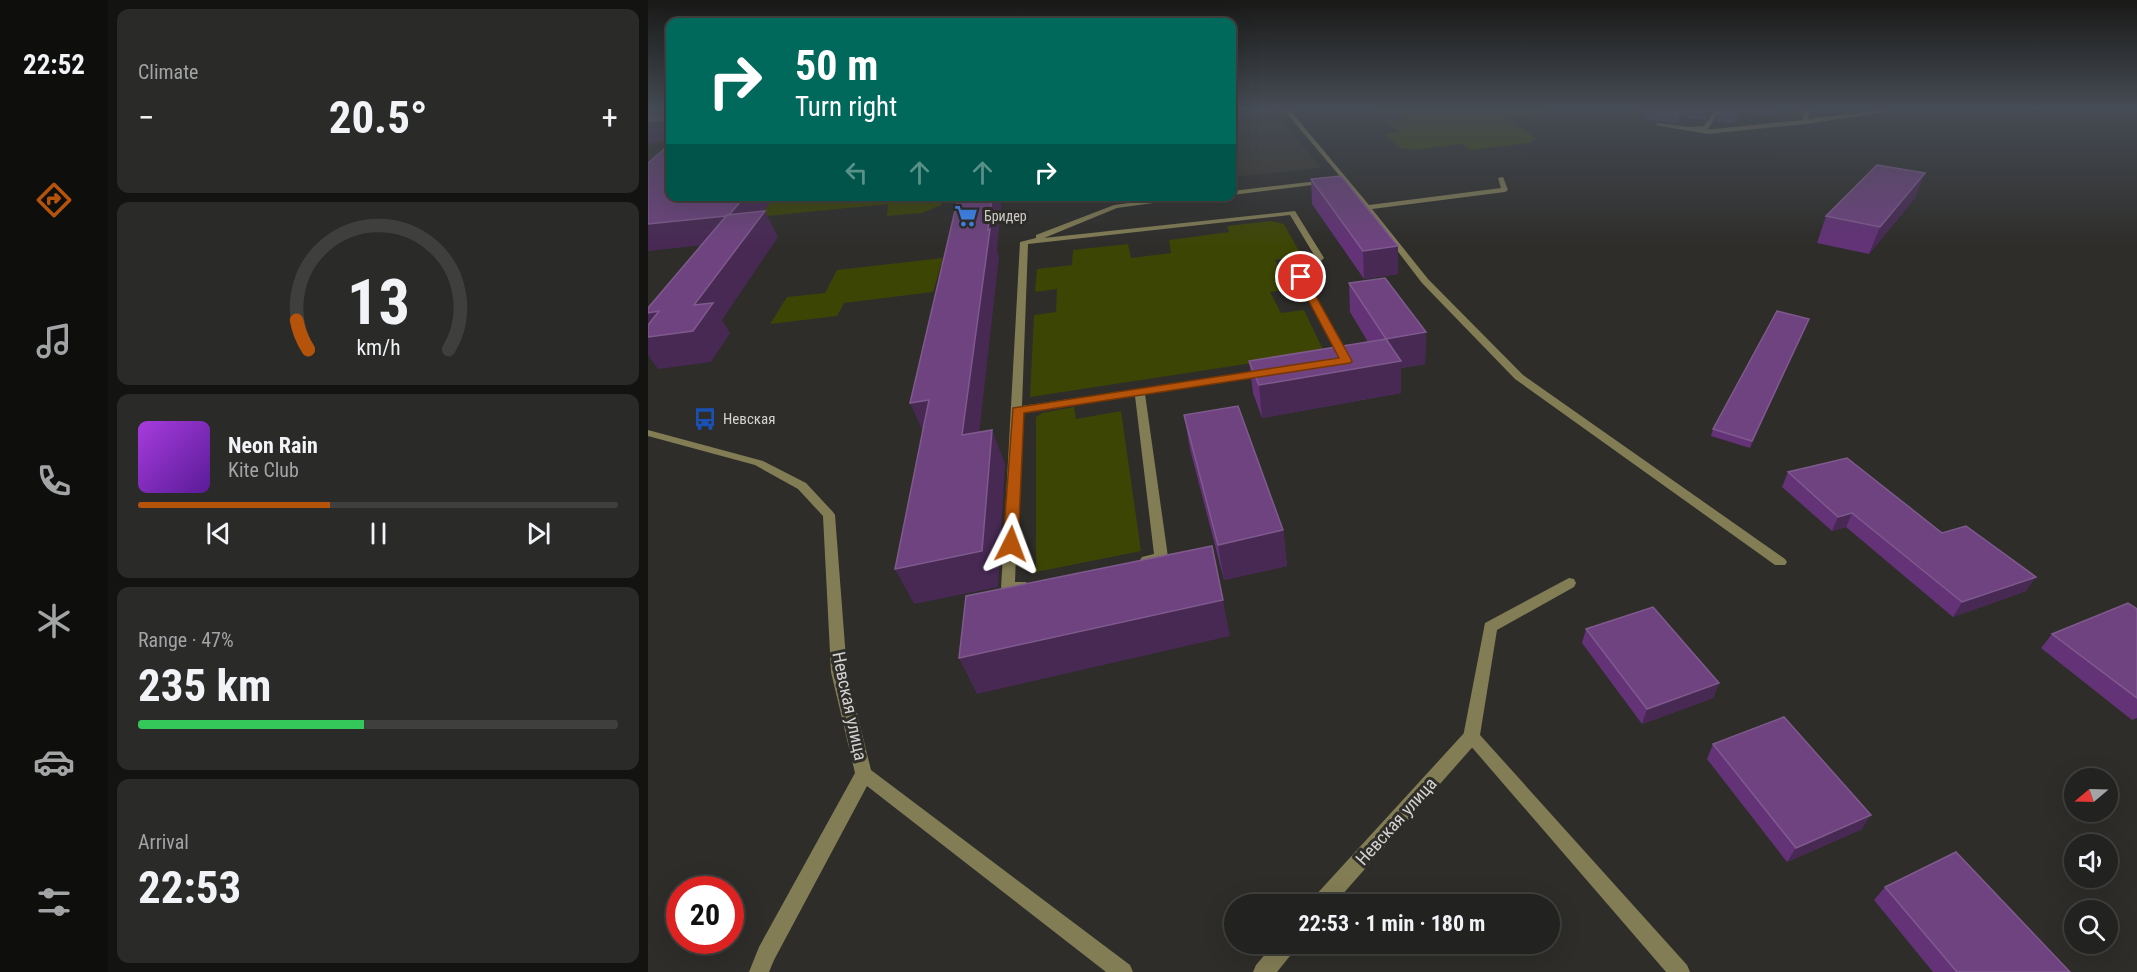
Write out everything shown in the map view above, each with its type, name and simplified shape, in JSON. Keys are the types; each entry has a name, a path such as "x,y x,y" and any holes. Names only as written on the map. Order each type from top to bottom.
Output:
{"street":[{"path":"1324,154 1425,281 1519,377 1780,562"},
{"path":"1368,207 1504,190 1501,178"},
{"path":"1236,193 1346,180"},
{"path":"1024,243 1116,206 1159,201"},
{"path":"1024,243 1292,213 1320,258 1301,277 1346,361 1335,363"},
{"path":"1024,243 1008,589 1030,584"},
{"path":"1018,410 1277,371"},
{"path":"1129,564 1161,557 1140,392"},
{"name":"Невская улица","path":"648,433 759,463 802,486 829,515 839,672 864,774 1123,972"},
{"path":"1569,583 1490,627 1471,737 1680,972"},
{"name":"Невская улица","path":"1330,894 1471,737"},
{"path":"759,972 766,954 864,774"},
{"path":"1263,972 1278,954"}],"shaded area":[{"path":"1236,154 1310,154 1321,168 1236,177"}],"green space":[{"path":"738,201 942,201 941,205 922,213 887,216 888,204 696,223"},
{"path":"1271,221 1284,224 1299,251 1292,257 1275,260 1290,289 1270,292 1281,313 1304,310 1324,352 1030,397 1034,315 1056,312 1057,289 1035,292 1037,269 1072,265 1073,250 1128,244 1131,258 1171,253 1169,240 1229,232 1227,226"},
{"path":"943,258 933,292 844,303 837,316 770,324 787,297 825,293 837,270"},
{"path":"1074,407 1076,419 1121,411 1141,551 1036,572 1036,417 1042,413"}],"building":[{"path":"658,154 666,154 666,201 741,201 726,216 648,224 648,163"},
{"path":"1877,165 1925,173 1880,227 1826,216"},
{"path":"1341,176 1398,246 1363,251 1311,179"},
{"path":"991,201 988,230 990,229 962,435 992,430 982,551 895,569 929,400 910,403 957,202 954,202"},
{"path":"765,211 694,305 713,303 693,331 648,337 648,325 659,311 648,313 648,308 727,215"},
{"path":"1385,278 1426,332 1386,339 1349,283"},
{"path":"1777,311 1809,319 1752,441 1713,429"},
{"path":"1386,339 1401,361 1259,385 1249,361"},
{"path":"1238,406 1283,530 1218,545 1184,415"},
{"path":"1847,458 1942,533 1966,526 2036,577 1962,602 1852,513 1838,517 1788,472"},
{"path":"1212,546 1223,600 959,658 966,596"},
{"path":"2128,603 2137,609 2137,698 2052,634"},
{"path":"1653,607 1719,683 1647,709 1586,629"},
{"path":"1784,717 1871,815 1796,848 1713,744"},
{"path":"1956,852 2070,972 1957,972 1885,887"}],"place":[{"name":"Бридер","path":"966,216"},
{"name":"Невская","path":"705,419"}],"route":[{"path":"1011,544 1018,410 1346,361 1301,277"}]}
